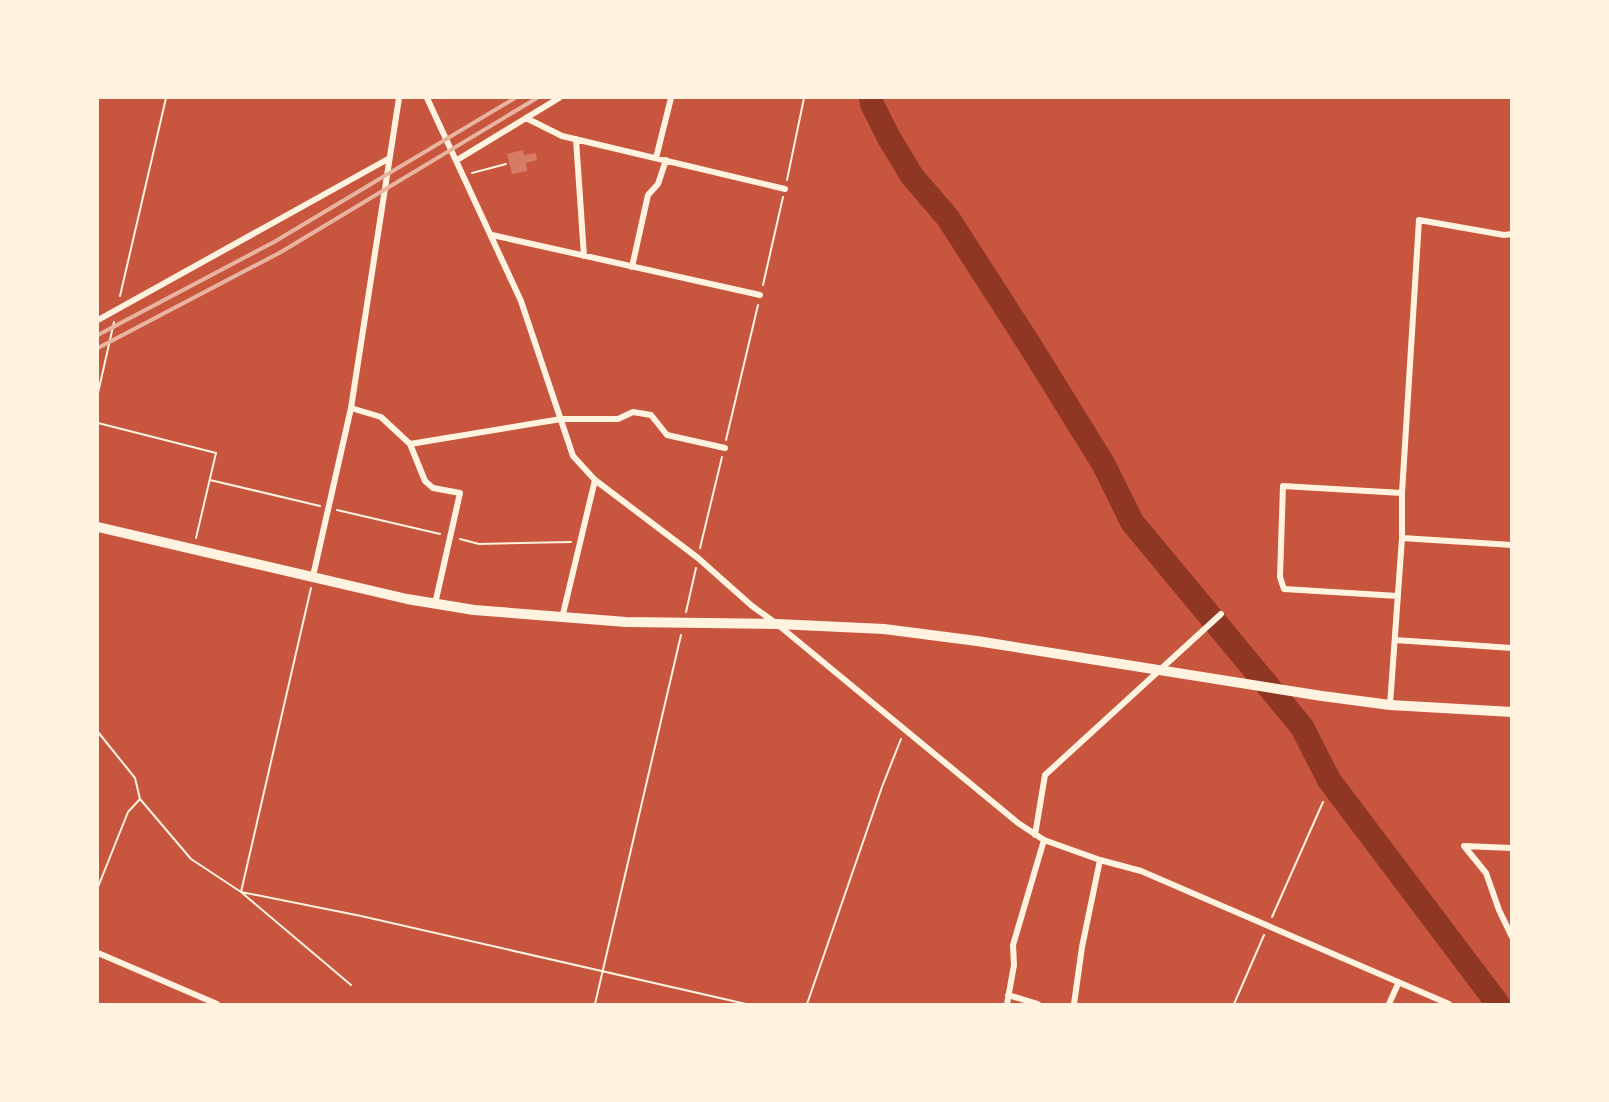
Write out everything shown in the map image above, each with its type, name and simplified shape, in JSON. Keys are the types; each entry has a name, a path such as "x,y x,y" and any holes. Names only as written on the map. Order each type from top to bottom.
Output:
{"main road":[{"path":"98,527 407,599 474,610 561,618 884,629 977,641 1390,705 1512,712"}],"street":[{"path":"313,576 351,408 399,98"},
{"path":"427,98 521,301 573,456 595,480 698,558 752,606 777,624 904,730 1044,840 1100,860 1141,871 1449,1005"},
{"path":"457,160 560,98"},
{"path":"656,158 671,98"},
{"path":"526,118 562,136 785,189"},
{"path":"576,139 584,256"},
{"path":"98,320 388,159"},
{"path":"632,267 648,195 658,184 666,160"},
{"path":"1390,705 1402,538 1402,493 1419,220 1504,235 1512,234"},
{"path":"492,235 760,295"},
{"path":"351,408 381,417 410,444 425,482 433,488 460,493 435,604"},
{"path":"410,444 561,419 618,419 633,412 651,415 667,435 724,448"},
{"path":"561,618 595,480"},
{"path":"1398,596 1284,589 1280,577 1283,486 1402,493"},
{"path":"1402,538 1512,544"},
{"path":"1035,834 1045,775 1221,614"},
{"path":"1395,640 1512,648"},
{"path":"1006,1005 1014,965 1013,945 1044,840"},
{"path":"1512,849 1464,846 1486,873 1499,910 1512,937"},
{"path":"1074,1005 1082,947 1100,860"},
{"path":"98,953 217,1005"},
{"path":"1389,1005 1398,984"},
{"path":"1008,995 1038,1005"}],"path":[{"path":"98,393 166,98"},
{"path":"595,1005 785,189 804,98"},
{"path":"463,175 506,164"},
{"path":"98,423 216,453 193,549"},
{"path":"210,480 479,544 580,542"},
{"path":"242,892 313,576"},
{"path":"807,1005 904,730"},
{"path":"98,732 135,778 140,799 191,859 242,892 351,985"},
{"path":"98,887 129,812 140,799"},
{"path":"1234,1005 1323,802"},
{"path":"242,892 361,916 746,1005"}],"building":[{"path":"523,150 524,155 536,153 537,160 526,163 527,171 512,174 507,154"}],"waterway":[{"path":"871,98 889,138 912,176 948,218 1104,465 1132,522 1302,727 1329,780 1498,1004"}],"railway":[{"path":"98,335 274,242 515,98"},
{"path":"98,348 281,252 537,98"}]}
